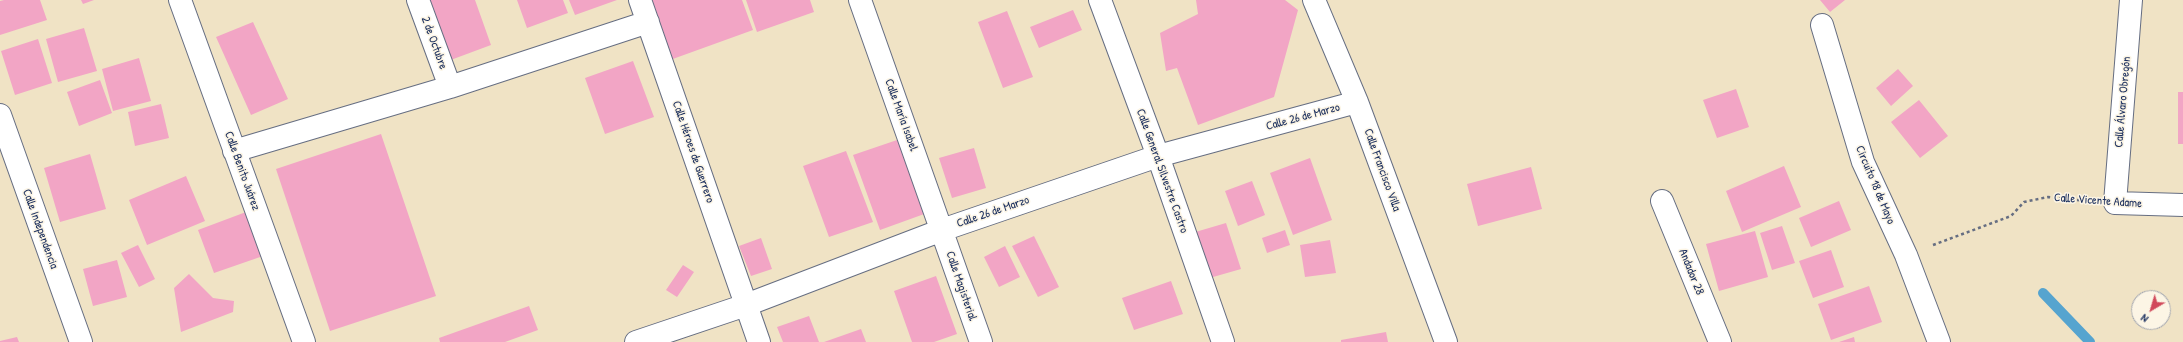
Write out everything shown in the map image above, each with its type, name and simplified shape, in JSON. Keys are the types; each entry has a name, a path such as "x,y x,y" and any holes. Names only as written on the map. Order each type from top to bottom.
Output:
{"street":[{"name":"Calle Benito Juárez","path":"180,0 304,342"},
{"name":"2 de Octubre","path":"418,0 450,87"},
{"name":"Calle Héroes de Guerrero","path":"640,0 759,342"},
{"name":"Calle María Isabel","path":"860,0 942,230"},
{"name":"Calle General Silvestre Castro","path":"1100,0 1158,156 1223,342"},
{"name":"Calle Francisco Villa","path":"1314,0 1357,102 1446,342"},
{"name":"Calle Álvaro Obregón","path":"2115,203 2131,0"},
{"path":"234,151 450,87 648,22"},
{"name":"Circuito 18 de Mayo","path":"1822,25 1863,162 1906,255 1939,342"},
{"name":"Calle 26 de Marzo","path":"636,342 746,305 942,230 1158,156 1357,102"},
{"name":"Calle Independencia","path":"0,115 81,342"},
{"name":"Andador 28","path":"1662,201 1720,342"},
{"name":"Calle Vicente Adame","path":"2115,203 2183,205"},
{"name":"Calle Magisterial","path":"942,230 981,342"}],"path":[{"name":"Calle Vicente Adame","path":"1906,255 1987,226 2010,216 2024,202 2048,197 2115,203"}],"building":[{"path":"40,0 47,20 0,35 0,1"},
{"path":"81,0 94,0 83,4"},
{"path":"426,0 475,0 491,45 448,61"},
{"path":"517,0 563,0 568,13 527,28"},
{"path":"569,0 617,0 575,15"},
{"path":"648,0 742,0 753,30 670,60"},
{"path":"746,0 810,0 814,12 757,32"},
{"path":"1196,0 1285,0 1298,10 1274,97 1198,125 1177,68 1166,71 1160,33 1198,14"},
{"path":"1820,0 1845,0 1830,12"},
{"path":"1073,10 1082,30 1039,48 1030,27"},
{"path":"1007,11 1033,77 1003,88 978,22"},
{"path":"253,22 288,99 251,115 216,37"},
{"path":"84,28 97,71 58,82 46,39"},
{"path":"38,39 52,83 15,95 1,51"},
{"path":"139,58 151,101 113,111 102,69"},
{"path":"633,61 654,117 605,134 585,78"},
{"path":"1898,69 1913,86 1891,106 1876,88"},
{"path":"100,80 112,113 79,126 67,92"},
{"path":"1736,89 1749,127 1717,138 1703,100"},
{"path":"2178,92 2183,92 2183,144 2178,144"},
{"path":"1919,100 1948,136 1920,158 1891,122"},
{"path":"161,104 169,138 135,146 128,112"},
{"path":"381,134 436,296 330,331 276,169"},
{"path":"900,139 927,213 880,230 853,155"},
{"path":"974,148 986,188 952,198 939,158"},
{"path":"846,151 873,222 829,237 803,166"},
{"path":"90,154 106,209 60,222 44,168"},
{"path":"1310,158 1332,220 1293,235 1270,173"},
{"path":"1784,166 1801,207 1742,232 1726,191"},
{"path":"1531,167 1542,209 1478,226 1467,184"},
{"path":"186,176 205,221 147,245 129,200"},
{"path":"1252,181 1265,215 1238,226 1225,191"},
{"path":"1839,201 1851,230 1811,247 1799,218"},
{"path":"246,212 263,256 214,273 198,230"},
{"path":"1226,223 1241,269 1206,279 1192,233"},
{"path":"1782,226 1795,263 1772,270 1760,233"},
{"path":"1285,230 1290,245 1267,253 1262,238"},
{"path":"1755,231 1768,277 1719,291 1706,244"},
{"path":"1034,236 1059,287 1038,297 1012,246"},
{"path":"761,238 772,269 751,276 739,246"},
{"path":"1330,240 1336,273 1305,277 1300,245"},
{"path":"138,245 155,279 139,287 121,253"},
{"path":"1005,246 1020,277 999,287 984,257"},
{"path":"1831,250 1844,287 1813,298 1799,261"},
{"path":"117,260 127,297 93,306 83,269"},
{"path":"683,265 694,272 677,297 666,290"},
{"path":"189,274 213,298 234,301 233,312 181,332 174,288"},
{"path":"936,276 957,334 934,342 912,342 894,291"},
{"path":"1171,281 1183,314 1134,330 1122,298"},
{"path":"1869,286 1882,322 1831,340 1818,304"},
{"path":"529,306 538,330 505,342 440,342 439,338"},
{"path":"809,316 819,342 783,342 777,327"},
{"path":"861,329 866,342 824,342"},
{"path":"1386,332 1388,342 1341,342 1341,340"},
{"path":"17,337 19,342 0,342 0,341"},
{"path":"1854,337 1855,342 1839,342"}],"waterway":[{"path":"2043,293 2090,342"}]}
